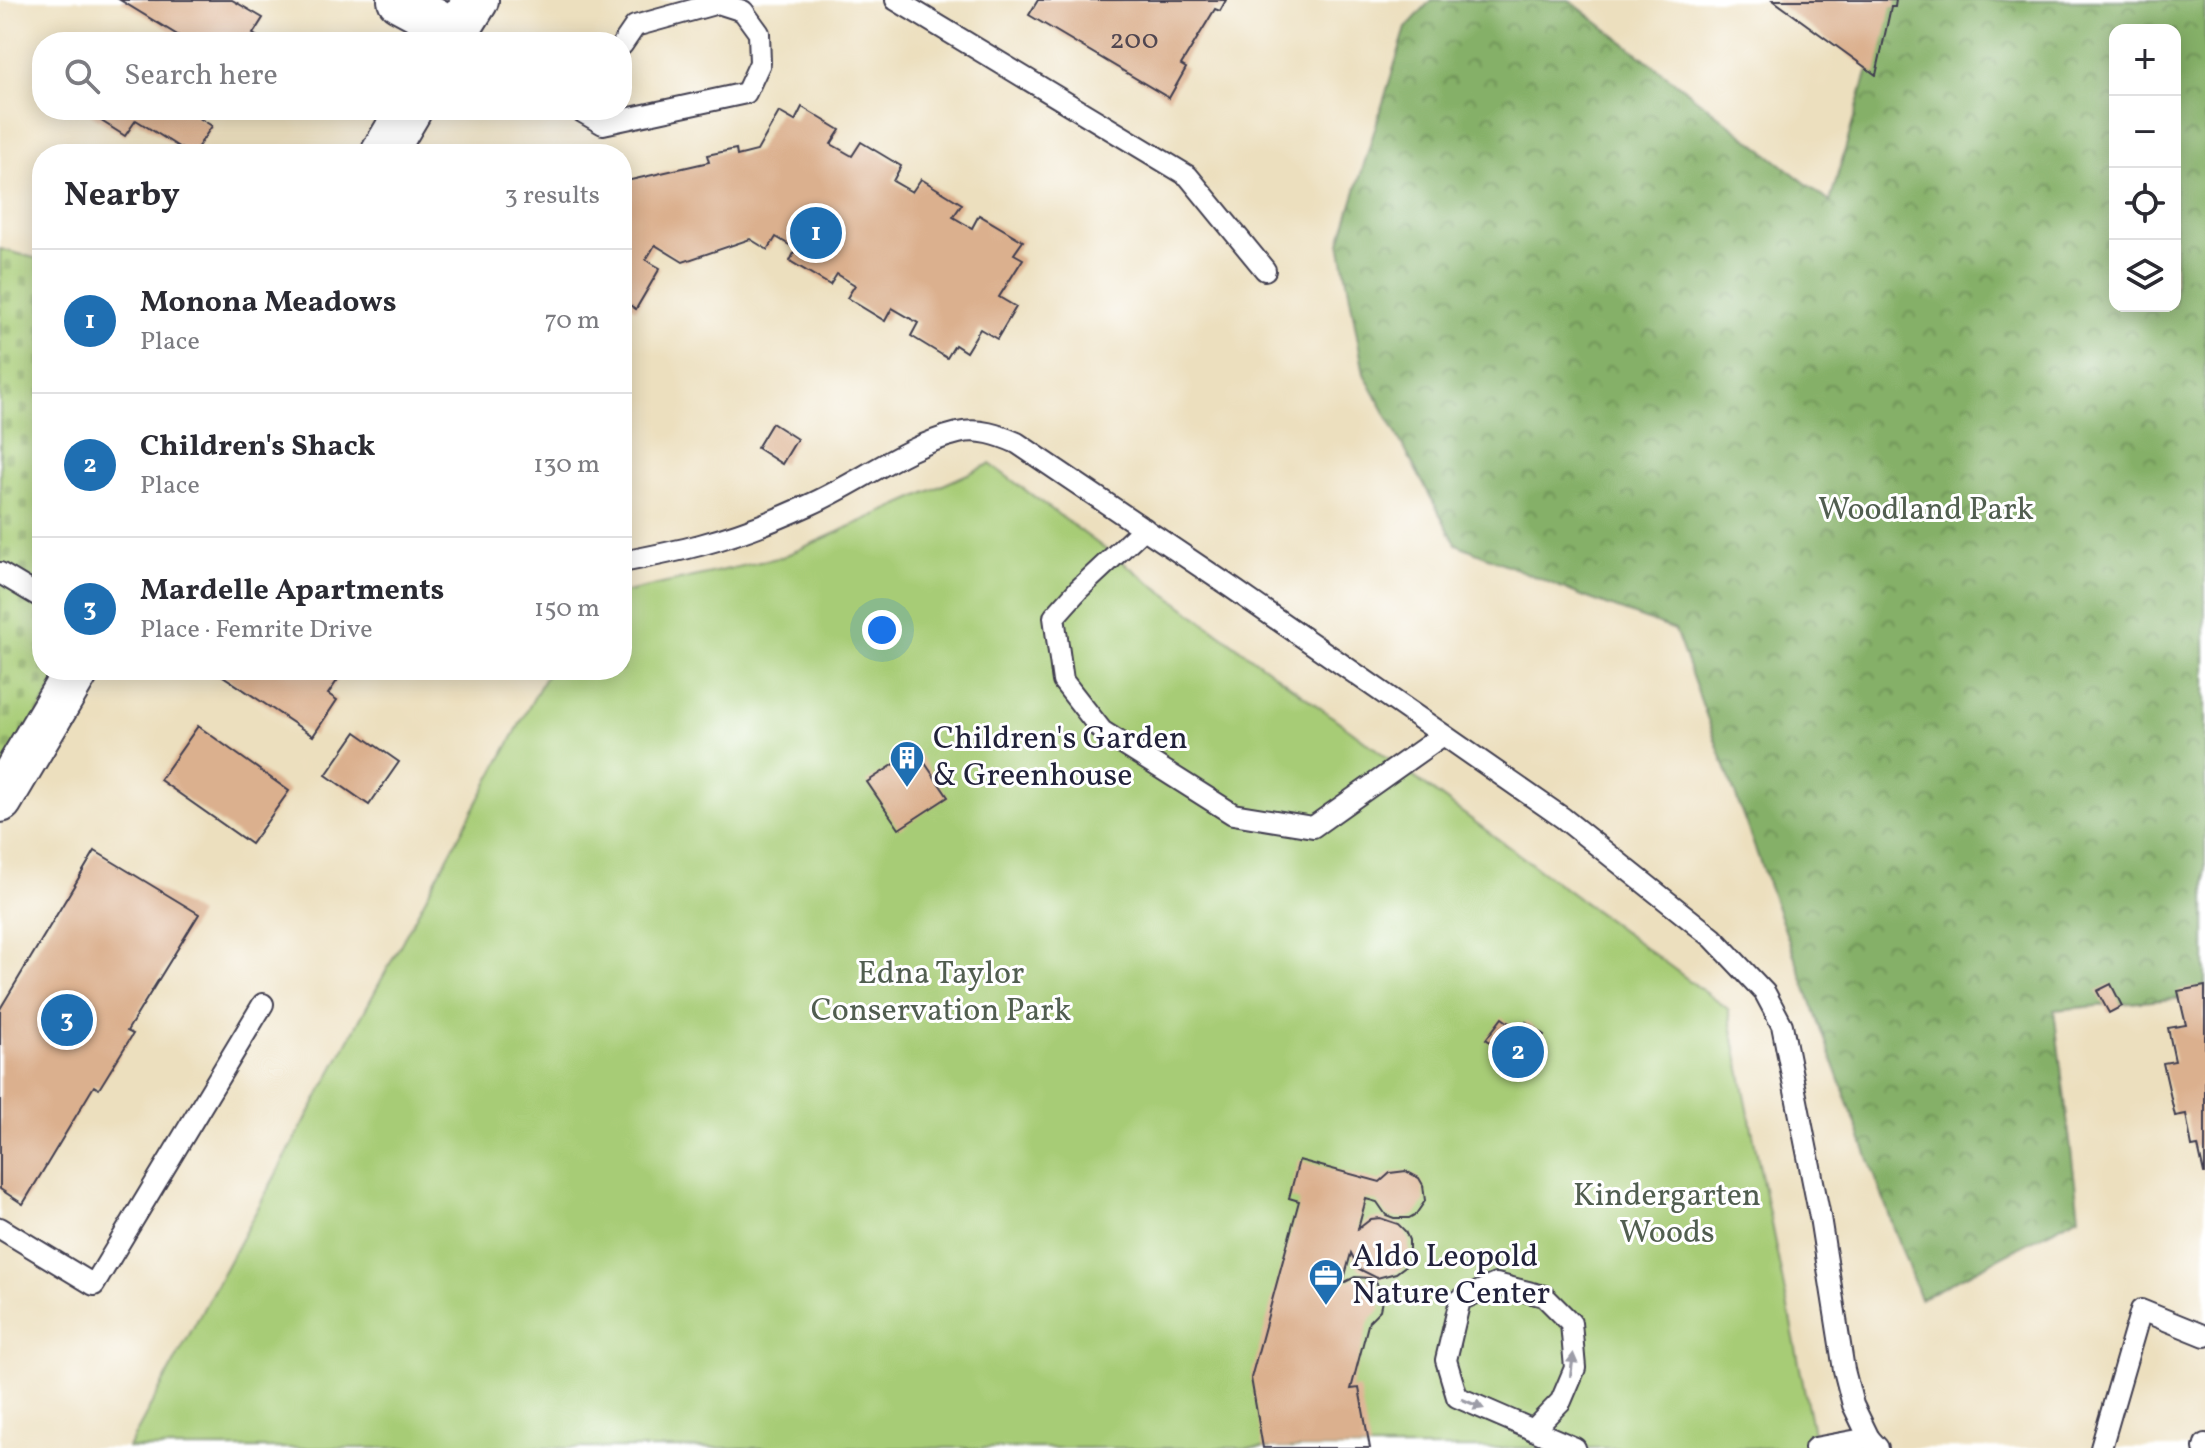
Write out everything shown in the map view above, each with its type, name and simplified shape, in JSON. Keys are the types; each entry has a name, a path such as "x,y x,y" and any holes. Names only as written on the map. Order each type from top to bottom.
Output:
{"street":[{"path":"399,0 464,29"},
{"path":"389,144 403,120"},
{"path":"0,800 71,680"}],"lane":[{"path":"896,0 1188,176 1265,270"},
{"path":"631,32 635,26 718,3 743,11 759,33 760,63 746,93 632,118"},
{"path":"596,120 603,124 621,120"},
{"path":"632,560 701,545 751,529 812,504 916,449 956,433 995,434 1017,443 1144,528 1563,818 1713,938 1765,993 1782,1025 1820,1217 1844,1370 1853,1405 1873,1443 1815,1448"},
{"path":"1144,528 1054,617 1063,681 1102,731 1233,814 1313,827 1443,735"},
{"path":"0,573 32,592"},
{"path":"0,1228 94,1285 263,1004"},
{"path":"1533,1430 1561,1401 1575,1368 1571,1323 1544,1296 1496,1284 1460,1300 1446,1360 1457,1397 1533,1430 1575,1448"},
{"path":"2101,1448 2141,1310 2205,1336"}],"green space":[{"name":"Woodland Park","path":"1431,0 1569,0 1830,202 1888,0 2205,0 2205,996 2054,1010 2079,1216 1920,1299 1675,630 1456,544 1364,374 1340,242 1406,28"},
{"path":"0,249 32,257 32,680 57,680 0,785"},
{"name":"Edna Taylor Conservation Park","path":"990,464 1728,1009 1816,1448 128,1448 544,680 632,680 632,591 782,557"}],"building":[{"path":"120,0 232,0 263,18 254,32 173,32"},
{"path":"1038,0 1226,0 1220,11 1215,9 1181,65 1186,68 1169,98 1029,15"},
{"path":"1773,0 1896,0 1895,7 1891,7 1876,75"},
{"path":"802,107 840,130 831,144 852,156 861,142 901,166 893,181 912,192 921,179 962,204 953,217 972,228 979,215 1023,241 1014,254 1023,259 999,297 1016,307 997,339 980,329 966,352 955,345 947,358 911,336 918,323 892,308 885,321 847,298 855,285 837,274 830,285 790,261 796,249 776,237 768,250 750,239 683,262 655,245 646,260 660,268 636,309 632,306 632,180 709,162 707,155 736,149 737,156 757,151 779,112 795,121"},
{"path":"100,120 136,120 125,136"},
{"path":"136,120 202,120 212,126 200,144 174,144"},
{"path":"772,423 797,439 782,464 757,448"},
{"path":"229,680 338,680 328,694 337,700 313,736"},
{"path":"198,726 289,791 251,844 160,780"},
{"path":"356,732 399,762 369,805 326,775"},
{"name":"Children's Garden & Greenhouse","path":"916,750 948,797 899,829 867,782"},
{"path":"95,851 199,914 127,1031 133,1034 99,1089 94,1086 23,1204 0,1189 0,1009"},
{"path":"2111,984 2122,1006 2109,1013 2097,991"},
{"path":"2205,986 2204,1173 2198,1146 2192,1147 2186,1114 2175,1116 2163,1063 2175,1061 2168,1028 2186,1025 2178,991"},
{"path":"1502,1018 1520,1031 1526,1022 1544,1035 1522,1065 1486,1039"},
{"name":"Aldo Leopold Nature Center","path":"1299,1160 1380,1182 1390,1173 1406,1171 1419,1178 1423,1185 1425,1201 1409,1218 1386,1215 1377,1202 1366,1199 1358,1229 1371,1219 1380,1218 1398,1224 1409,1240 1409,1259 1404,1267 1396,1273 1377,1278 1359,1269 1351,1253 1343,1283 1355,1277 1370,1278 1376,1282 1383,1296 1380,1310 1369,1321 1351,1389 1359,1388 1370,1448 1263,1448 1251,1378 1299,1201 1289,1198"}],"place":[{"name":"Monona Meadows","path":"816,233"},
{"name":"Children's Garden & Greenhouse","path":"907,789"},
{"name":"Mardelle Apartments","path":"67,1020"},
{"name":"Children's Shack","path":"1518,1052"},
{"name":"Aldo Leopold Nature Center","path":"1326,1307"}],"park label":[{"name":"Kindergarten Woods","path":"1667,1216"}]}
